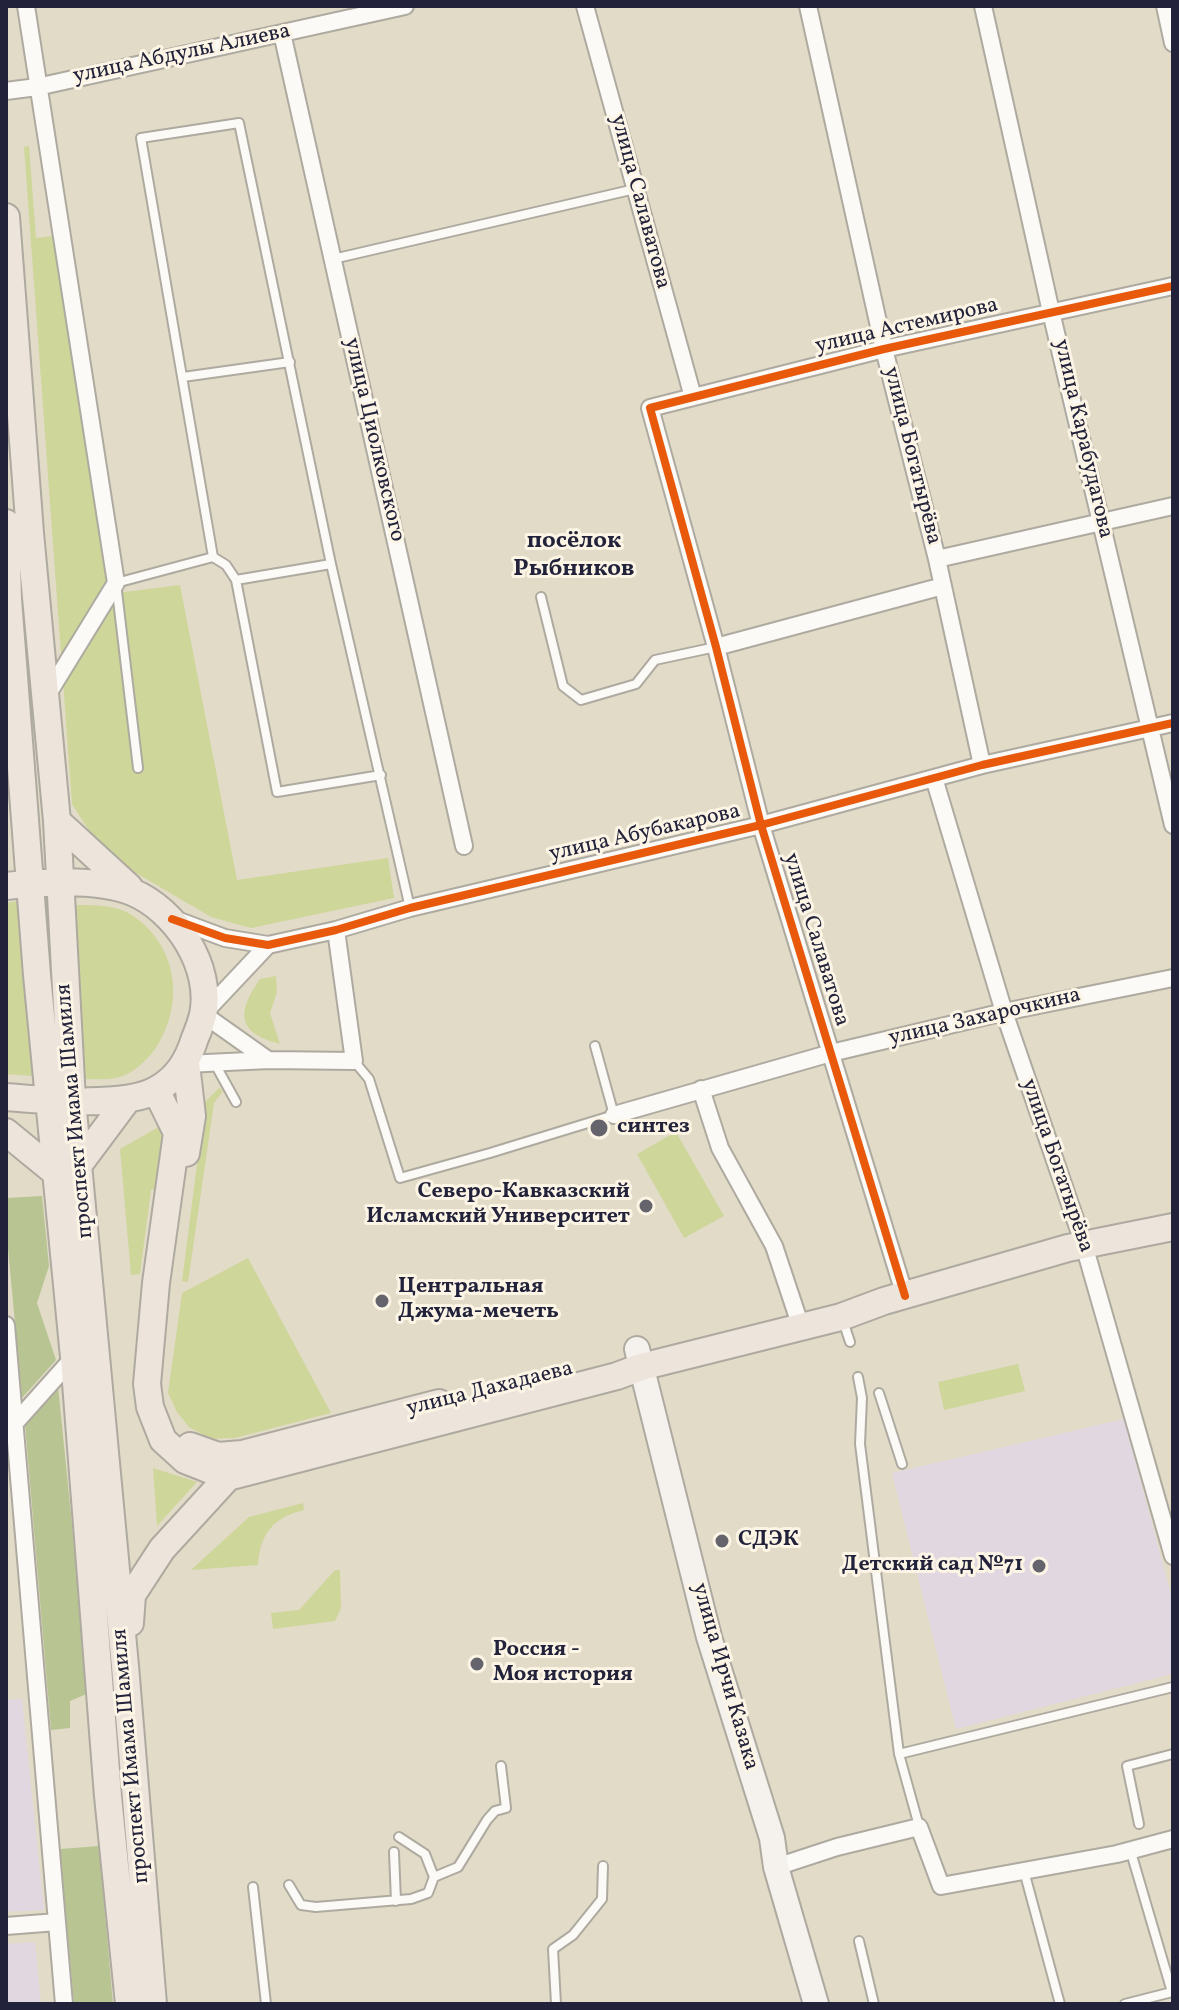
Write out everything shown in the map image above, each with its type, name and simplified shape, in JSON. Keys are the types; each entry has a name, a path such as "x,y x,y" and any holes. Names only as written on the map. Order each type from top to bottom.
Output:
{"main road":[{"name":"проспект Имама Шамиля","path":"6,217 30,533 57,821 61,1100"},
{"name":"проспект Имама Шамиля","path":"6,533 8,599 23,780 18,885 61,1100 125,1666 153,2004"},
{"path":"6,827 23,780"},
{"path":"57,821 134,892"},
{"name":"улица Абубакарова","path":"18,885 100,882 134,892 172,919 197,959 204,996 203,1014 186,1064"},
{"path":"6,1097 127,1100 156,1090 186,1064"},
{"name":"улица Дахадаева","path":"186,1064 192,1116 157,1386 160,1410 173,1434 196,1450 218,1456 242,1454 613,1359 639,1358 799,1319 1173,1210"},
{"path":"125,1666 132,1595 162,1549 228,1477 185,1460 163,1440 150,1407 147,1384 156,1283 177,1133 156,1090"},
{"path":"6,1132 68,1168 127,1100"},
{"name":"проспект Имама Шамиля","path":"68,1168 74,1357 108,1796 129,2004"},
{"name":"улица Дахадаева","path":"1082,1238 1173,1227"},
{"name":"улица Дахадаева","path":"799,1319 846,1329 902,1289"},
{"name":"улица Дахадаева","path":"228,1477 617,1376 639,1358"},
{"name":"улица Ирчи Казака","path":"639,1358 709,1637 772,1838 776,1867 816,2004"}],"street":[{"path":"26,6 116,583 46,697"},
{"name":"улица Абдулы Алиева","path":"6,91 37,87 282,33 341,13 405,6"},
{"name":"улица Салаватова","path":"585,6 693,397"},
{"name":"улица Богатырёва","path":"808,6 884,349 937,559 982,765"},
{"name":"улица Карабудагова","path":"983,6 1051,312 1173,825"},
{"path":"1165,6 1173,43"},
{"name":"улица Циолковского","path":"282,33 464,846"},
{"name":"улица Астемирова","path":"650,408 884,349 1173,286"},
{"name":"улица Салаватова","path":"650,408 761,825 902,1289"},
{"path":"937,559 1173,506"},
{"path":"716,647 943,586"},
{"name":"улица Абубакарова","path":"172,919 225,938 268,945 761,825 982,765 1173,723"},
{"name":"улица Богатырёва","path":"934,778 1004,1012 1082,1238 1173,1556"},
{"path":"186,1064 269,1060 354,1061 336,930"},
{"name":"улица Абубакарова","path":"203,1014 268,945"},
{"name":"улица Захарочкина","path":"614,1115 831,1053 1004,1012 1173,978"},
{"path":"203,1014 269,1060"},
{"path":"701,1089 720,1148 774,1246 799,1319"},
{"path":"6,1325 12,1426 64,2004"},
{"path":"12,1426 74,1357"},
{"path":"776,1867 837,1847 919,1827 941,1886 1173,1839"},
{"path":"6,1926 57,1922"}],"lane":[{"path":"213,557 141,138 239,123 331,564 410,908"},
{"path":"333,259 635,189"},
{"path":"183,377 290,362"},
{"path":"138,768 116,583 213,557 226,565 236,580 277,792 381,775"},
{"path":"236,580 331,564"},
{"path":"541,597 563,686 581,700 636,684 655,660 716,647"},
{"path":"354,1061 369,1079 400,1178 614,1115 595,1046"},
{"path":"215,1064 236,1102"},
{"path":"858,1377 862,1398 860,1444 899,1754 919,1827"},
{"path":"879,1393 902,1464"},
{"path":"899,1754 1173,1687"},
{"path":"1139,1824 1127,1766 1173,1754"},
{"path":"434,1877 458,1867 487,1820 495,1811 506,1808 501,1766"},
{"path":"289,1885 301,1905 316,1907 396,1901 428,1893 434,1877 425,1854 399,1837"},
{"path":"1125,2004 1161,2000 1172,1992 1130,1849"},
{"path":"394,1852 396,1901"},
{"path":"556,2004 553,1949 573,1935 602,1899 603,1866"},
{"path":"1024,1871 1060,2004"},
{"path":"253,1887 266,2004"},
{"path":"859,1941 874,2004"}],"shaded area":[{"name":"Детский сад №71","path":"1124,1419 1173,1602 1173,1674 956,1729 892,1473"},
{"path":"22,1699 44,1910 6,1912 6,1700"},
{"path":"35,1942 41,2004 6,2004 6,1944"}],"green space":[{"path":"29,146 36,238 53,236 108,594 180,585 237,880 388,858 394,898 251,928 211,917 119,863 93,837 72,804 24,147"},
{"path":"19,901 32,1076 6,1074 6,903"},
{"path":"71,905 110,907 132,915 159,942 172,975 171,1011 166,1029 147,1059 120,1077 82,1079"},
{"path":"276,976 277,992 270,1013 280,1044 248,1028 244,1012 260,979"},
{"path":"219,1088 223,1091 214,1103 188,1282 182,1281 205,1102"},
{"path":"164,1124 163,1186 151,1190 140,1274 131,1275 120,1149"},
{"path":"676,1132 724,1216 684,1238 637,1154"},
{"path":"42,1196 49,1266 37,1303 56,1360 22,1398 6,1198"},
{"path":"248,1258 331,1413 235,1438 211,1439 189,1427 168,1393 182,1293"},
{"path":"1018,1364 1025,1391 944,1410 938,1382"},
{"path":"58,1386 89,1693 70,1701 70,1728 51,1730 25,1424"},
{"path":"153,1468 197,1482 157,1526"},
{"path":"303,1503 304,1510 284,1517 270,1528 262,1544 258,1565 191,1570 249,1517"},
{"path":"335,1570 340,1570 341,1608 335,1621 273,1629 271,1613 299,1610"},
{"path":"99,1846 113,2004 74,2004 60,1849"}],"cycle path":[{"path":"905,1296 761,825 650,408 884,349 1173,286"},
{"path":"172,919 225,938 268,945 761,825 982,765 1173,723"}],"place":[{"name":"синтез","path":"599,1128"},
{"name":"Северо-Кавказский Исламский Университет","path":"646,1206"},
{"name":"Центральная Джума-мечеть","path":"382,1301"},
{"name":"СДЭК","path":"722,1541"},
{"name":"Детский сад №71","path":"1039,1566"},
{"name":"Россия - Моя история","path":"477,1664"}],"district":[{"name":"посёлок Рыбников","path":"574,557"}]}
